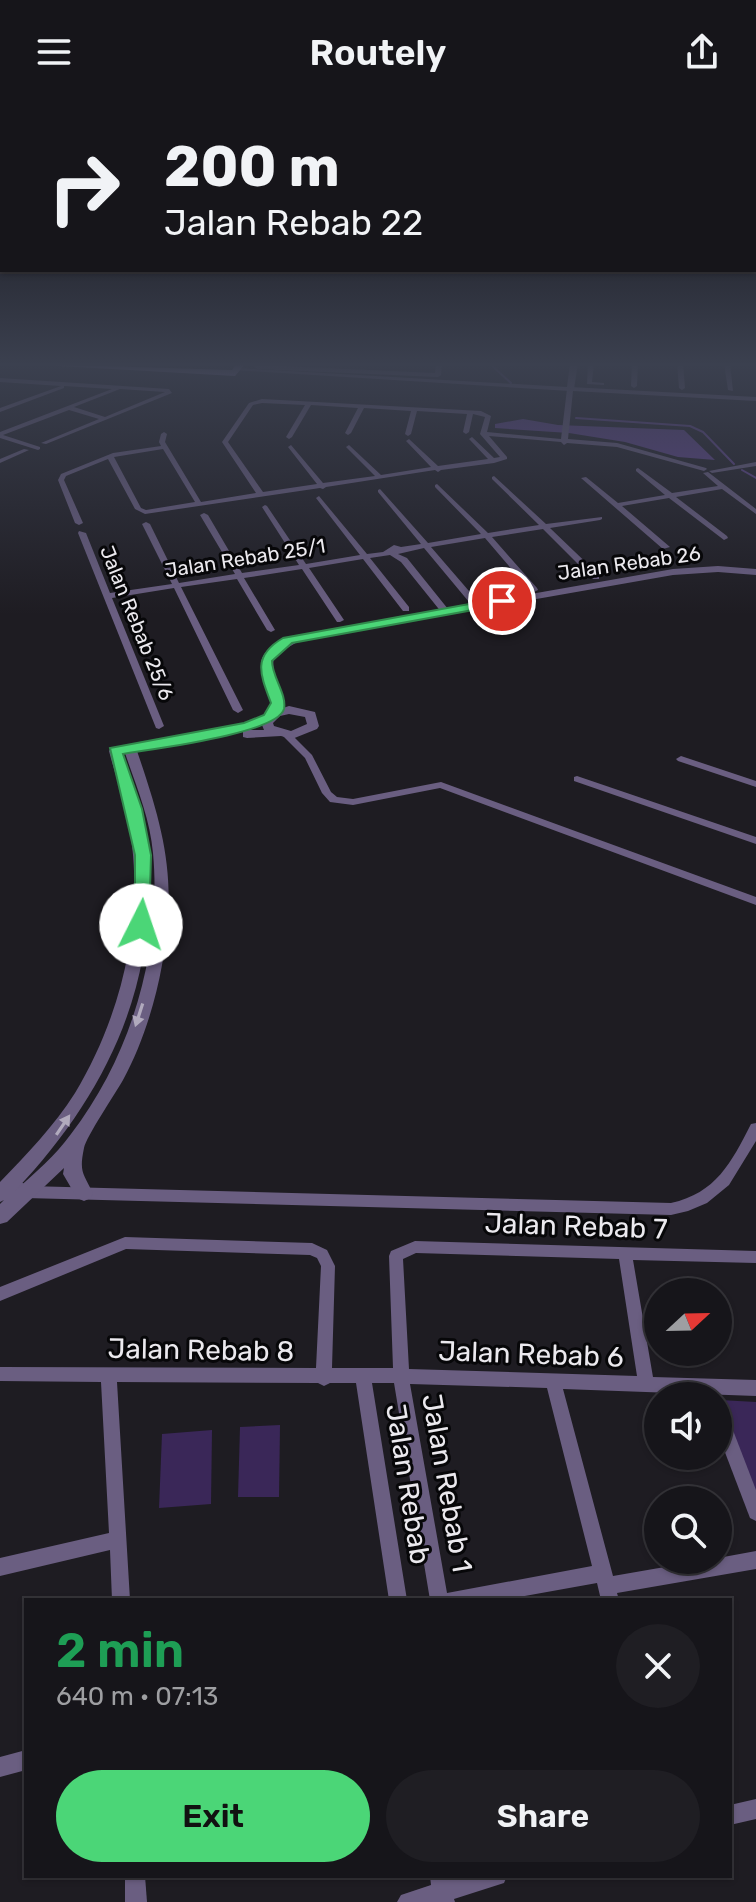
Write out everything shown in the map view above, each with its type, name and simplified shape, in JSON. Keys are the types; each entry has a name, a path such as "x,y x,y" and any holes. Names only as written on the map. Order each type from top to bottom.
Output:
{"street":[{"path":"79,523 61,480 63,475 110,456 165,447 199,504"},
{"path":"228,447 261,495"},
{"path":"291,447 323,487"},
{"path":"349,447 381,478"},
{"path":"416,447 438,470"},
{"path":"480,447 494,461"},
{"path":"110,456 138,509 145,512 438,470 506,457 495,447"},
{"path":"614,447 706,471 756,464"},
{"path":"0,461 26,450"},
{"path":"638,470 724,538"},
{"path":"706,471 756,512"},
{"path":"494,478 596,577"},
{"path":"584,478 666,547"},
{"path":"437,486 487,536 534,590"},
{"path":"616,505 722,487"},
{"path":"380,491 472,600"},
{"path":"319,498 406,609"},
{"path":"265,507 340,620"},
{"path":"204,515 271,630"},
{"name":"Jalan Rebab 25/1","path":"108,596 365,556 398,554 428,545 600,518"},
{"path":"146,524 238,710"},
{"name":"Jalan Rebab 25/6","path":"82,533 159,726"},
{"path":"398,554 445,611"},
{"name":"Jalan Rebab 26","path":"272,716 275,691 265,670 266,661 276,647 288,640 687,570 756,572"},
{"path":"275,691 294,709 313,718 314,724 304,740 309,757 327,793 339,801 353,802 441,785 756,901"},
{"path":"124,753 247,727 294,709"},
{"path":"272,716 268,725 309,757"},
{"path":"124,753 252,733 307,732"},
{"path":"138,775 144,759 158,750"},
{"path":"84,1193 72,1174 77,1140 125,1056 157,947 162,904 160,851 138,775 124,753"},
{"path":"0,1216 12,1190 78,1102 104,1055 129,986 143,904 143,855 124,753"},
{"path":"681,759 756,784"},
{"path":"577,779 756,841"},
{"path":"12,1190 361,1204 671,1209 702,1202 716,1193 756,1128"},
{"path":"12,1190 77,1140"},
{"path":"0,1294 125,1243 312,1249 322,1254 328,1266 324,1378"},
{"name":"Jalan Rebab 7","path":"396,1256 415,1247 756,1257"},
{"path":"625,1253 646,1382"},
{"name":"Jalan Rebab 1","path":"396,1256 401,1376 439,1598"},
{"name":"Jalan Rebab 8","path":"0,1374 401,1376"},
{"path":"109,1375 121,1598"},
{"name":"Jalan Rebab 6","path":"401,1376 644,1384"},
{"name":"Jalan Rebab","path":"363,1377 398,1598"},
{"path":"553,1381 606,1586"},
{"name":"Jalan Rebab 6","path":"732,1390 756,1388"},
{"path":"732,1449 756,1512"},
{"path":"0,1567 117,1540"},
{"path":"475,1598 606,1586 756,1560"},
{"path":"0,1767 24,1761"},
{"path":"732,1815 756,1809"},
{"path":"135,1878 136,1902"},
{"path":"408,1902 485,1878"}],"shaded area":[{"path":"642,447 701,447 715,460 678,457"},
{"path":"732,1401 756,1402 756,1493 732,1431"},
{"path":"280,1425 279,1497 238,1497 240,1427"},
{"path":"212,1430 211,1504 159,1508 162,1434"}],"waterway":[{"path":"717,447 734,464"},
{"path":"742,470 756,478"}],"route":[{"path":"141,925 143,855 134,809 115,751 247,727 269,718 276,713 278,703 265,670 266,661 276,647 288,640 502,601"}]}
